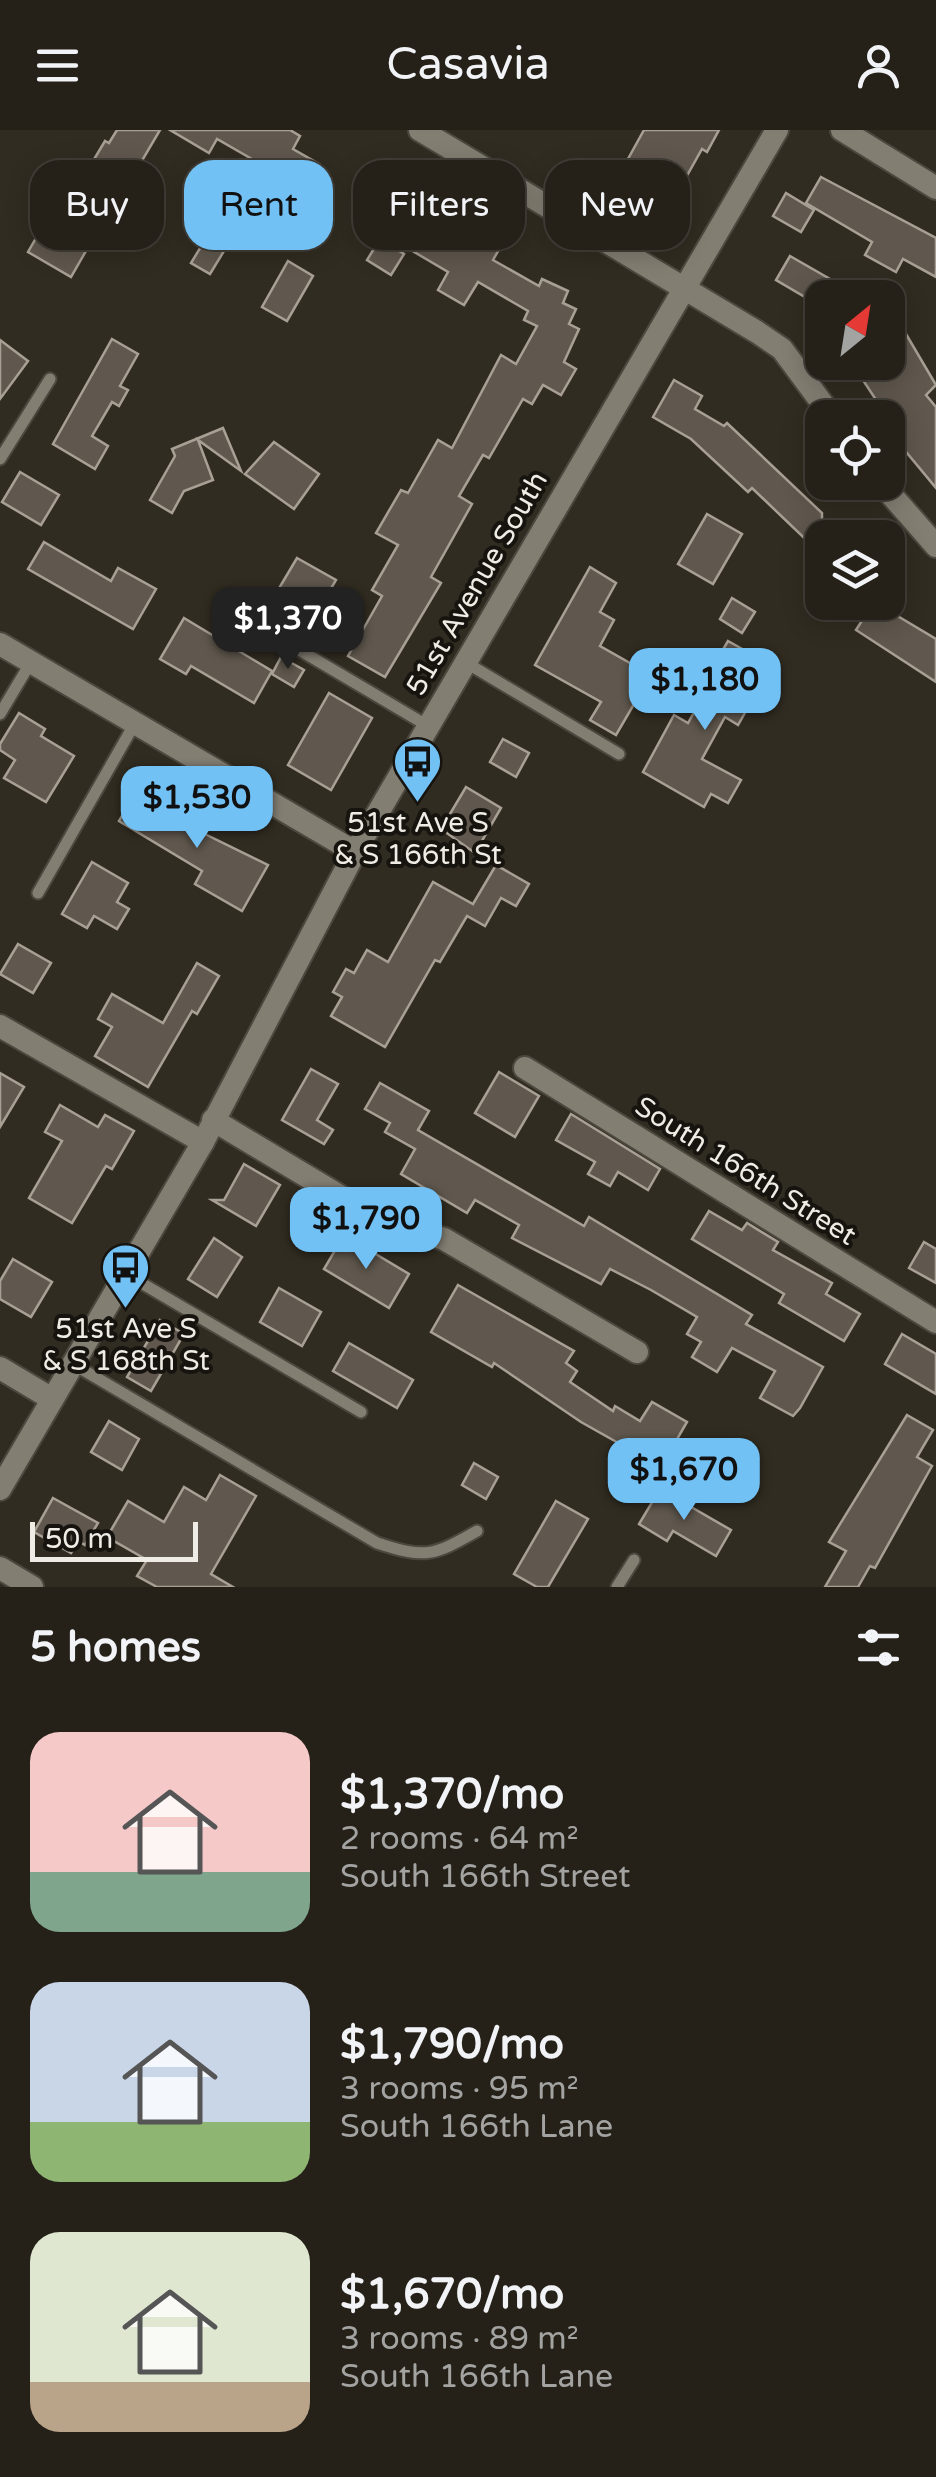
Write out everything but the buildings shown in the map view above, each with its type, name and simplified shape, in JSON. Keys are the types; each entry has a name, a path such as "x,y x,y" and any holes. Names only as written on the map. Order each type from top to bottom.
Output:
{"street":[{"path":"420,130 682,284 782,349 820,400"},
{"name":"51st Avenue South","path":"0,1489 203,1142 355,852 682,284 776,130"},
{"path":"842,130 936,188"},
{"path":"896,500 936,546"},
{"path":"0,644 355,852"},
{"path":"0,1026 203,1142"},
{"name":"South 166th Street","path":"524,1068 936,1322"},
{"path":"214,1120 378,1219 444,1239 636,1352"},
{"path":"0,1368 52,1399"},
{"path":"0,1568 32,1587"}],"lane":[{"path":"0,459 50,379"},
{"path":"274,636 428,726"},
{"path":"0,714 31,662"},
{"path":"465,662 619,754"},
{"path":"38,893 135,723"},
{"path":"126,1274 361,1412"},
{"path":"73,1364 378,1543 412,1555 435,1555 477,1531"},
{"path":"617,1587 634,1560"}],"place":[{"name":"51st Ave S & S 166th St","path":"418,804"},
{"name":"51st Ave S & S 168th St","path":"126,1310"}]}
